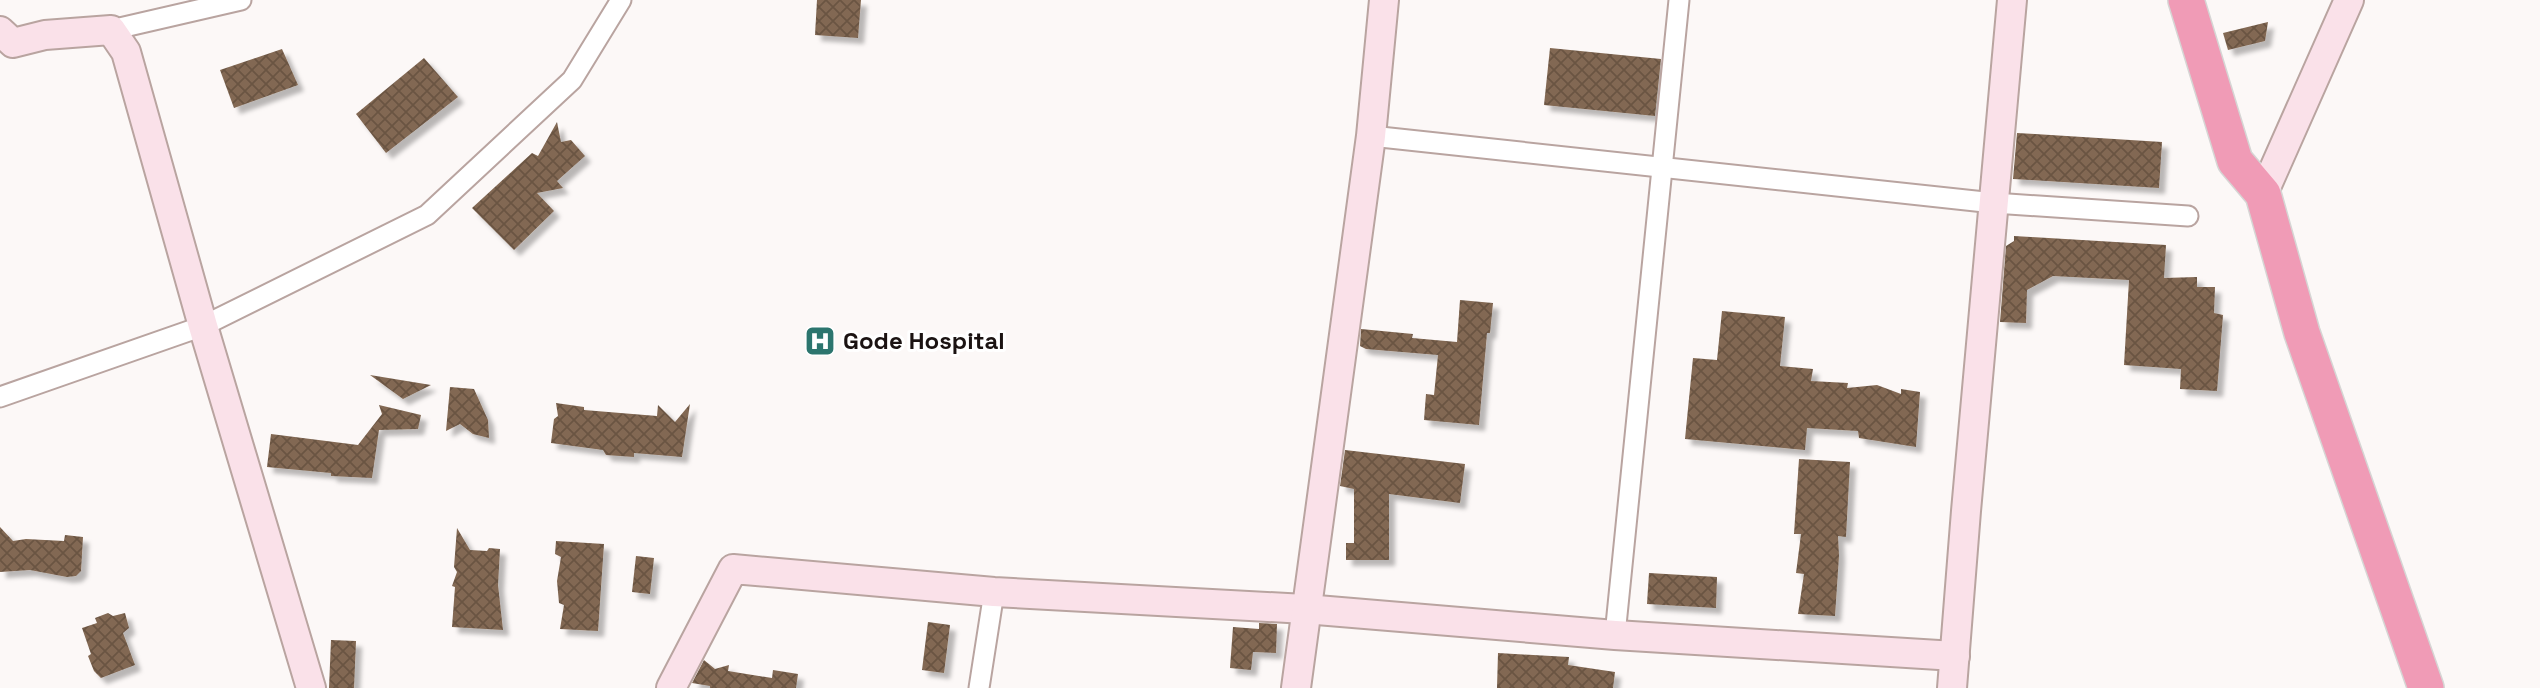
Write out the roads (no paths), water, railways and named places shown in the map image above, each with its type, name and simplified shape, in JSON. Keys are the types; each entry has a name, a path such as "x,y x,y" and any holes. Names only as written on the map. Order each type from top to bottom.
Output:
{"highway":[{"path":"2186,0 2235,161 2263,194 2302,333 2426,688"}],"street":[{"path":"4,40 111,30 241,0"},
{"path":"0,397 203,326 427,215 572,80 621,0"},
{"path":"1296,688 1371,136 1384,0"},
{"path":"1615,635 1679,0"},
{"path":"1952,688 2012,0"},
{"path":"2263,194 2349,0"},
{"path":"111,30 126,52 203,326 312,688"},
{"path":"1371,136 1994,203 2188,216"},
{"path":"671,688 733,569 994,592 1305,609 1615,635 1955,656"},
{"path":"979,688 994,592"}],"place":[{"name":"Gode Hospital","path":"820,341"}]}
